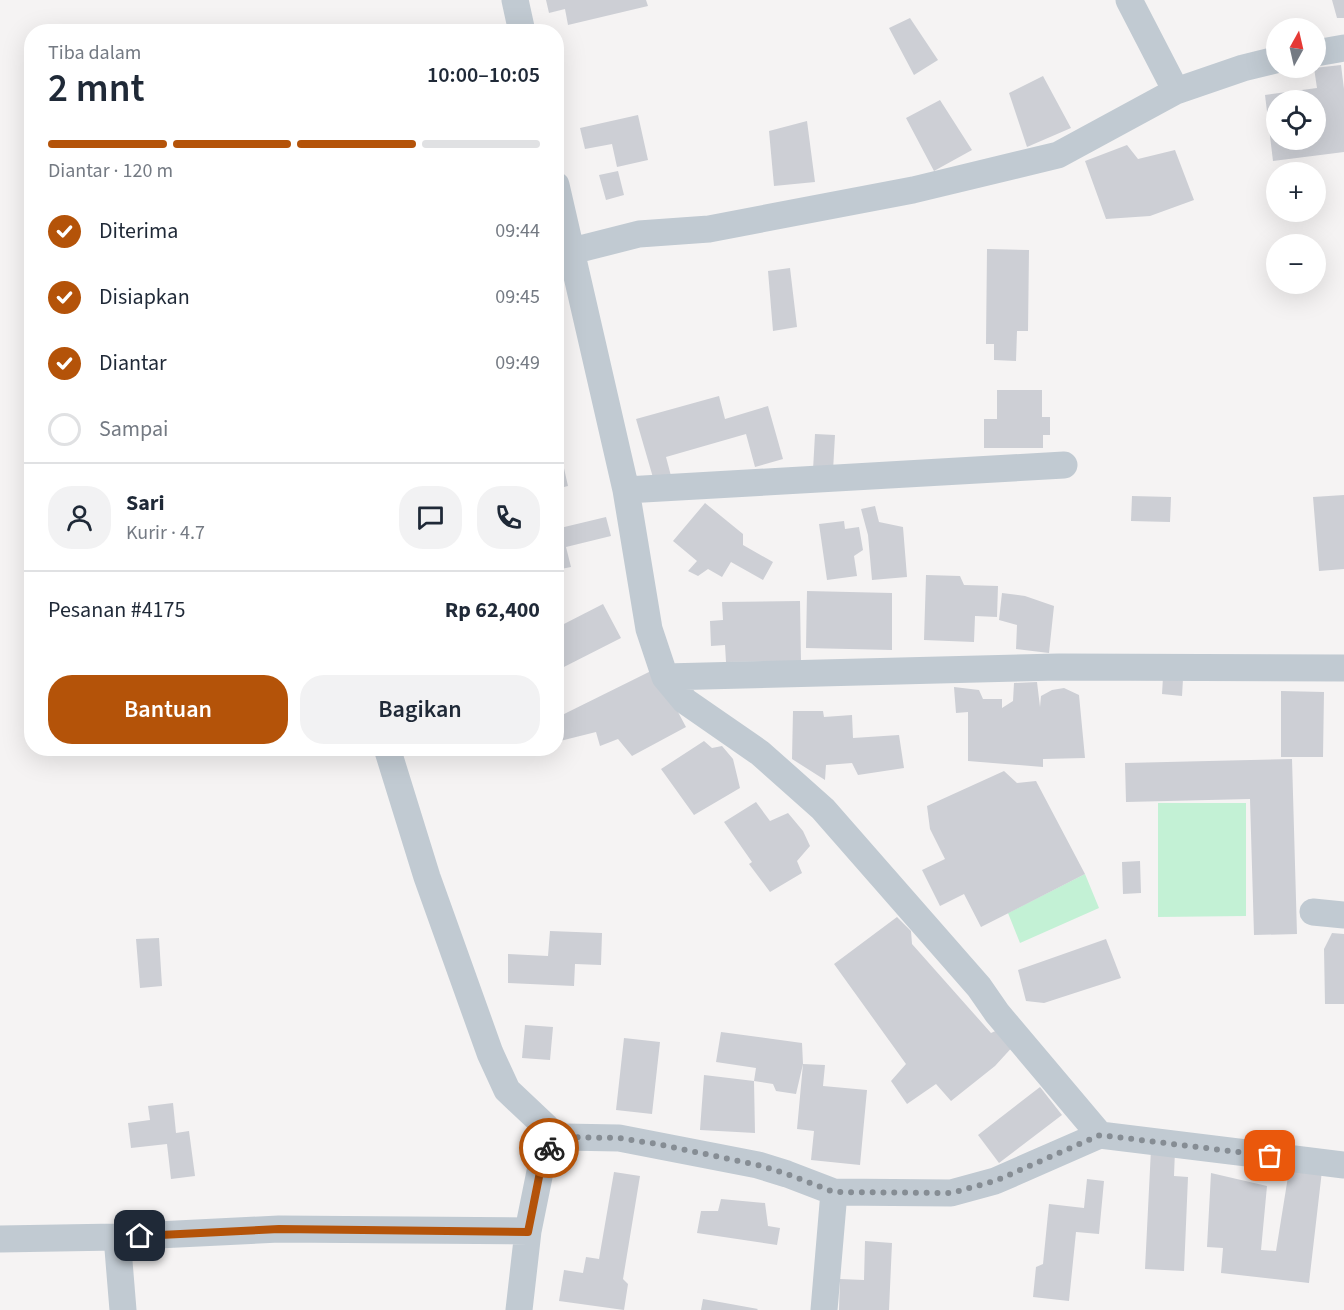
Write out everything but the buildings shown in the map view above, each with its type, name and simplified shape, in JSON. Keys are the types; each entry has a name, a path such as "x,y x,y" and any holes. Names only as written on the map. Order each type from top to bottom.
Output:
{"street":[{"path":"515,0 520,24"},
{"path":"1129,0 1176,91"},
{"path":"1326,51 1344,48"},
{"path":"1100,1135 997,1013 979,987 824,809 760,753 685,701 666,677 649,629 626,490 564,253 639,234 709,229 913,190 1058,155 1176,91 1242,68 1266,62"},
{"path":"626,490 1064,465"},
{"path":"666,677 1059,667 1344,668"},
{"path":"389,756 427,877 490,1053 507,1090 560,1140"},
{"path":"1313,912 1344,915"},
{"path":"519,1310 528,1232 544,1152 563,1137 576,1135 657,1144 758,1165 834,1192 951,1193 995,1181 1100,1135 1344,1165"},
{"path":"824,1310 834,1192"},
{"path":"0,1239 117,1237 279,1229 528,1232"},
{"path":"117,1237 123,1310"}],"green space":[{"path":"1158,803 1246,803 1246,916 1158,917"},
{"path":"1085,874 1099,908 1020,943 1008,913"}],"way so far":[{"path":"549,1148 563,1137 576,1135 619,1138 758,1165 834,1192 903,1194 951,1193 995,1181 1050,1159 1100,1135 1270,1156"}],"route":[{"path":"140,1236 279,1229 528,1232 544,1152 549,1148"}]}
